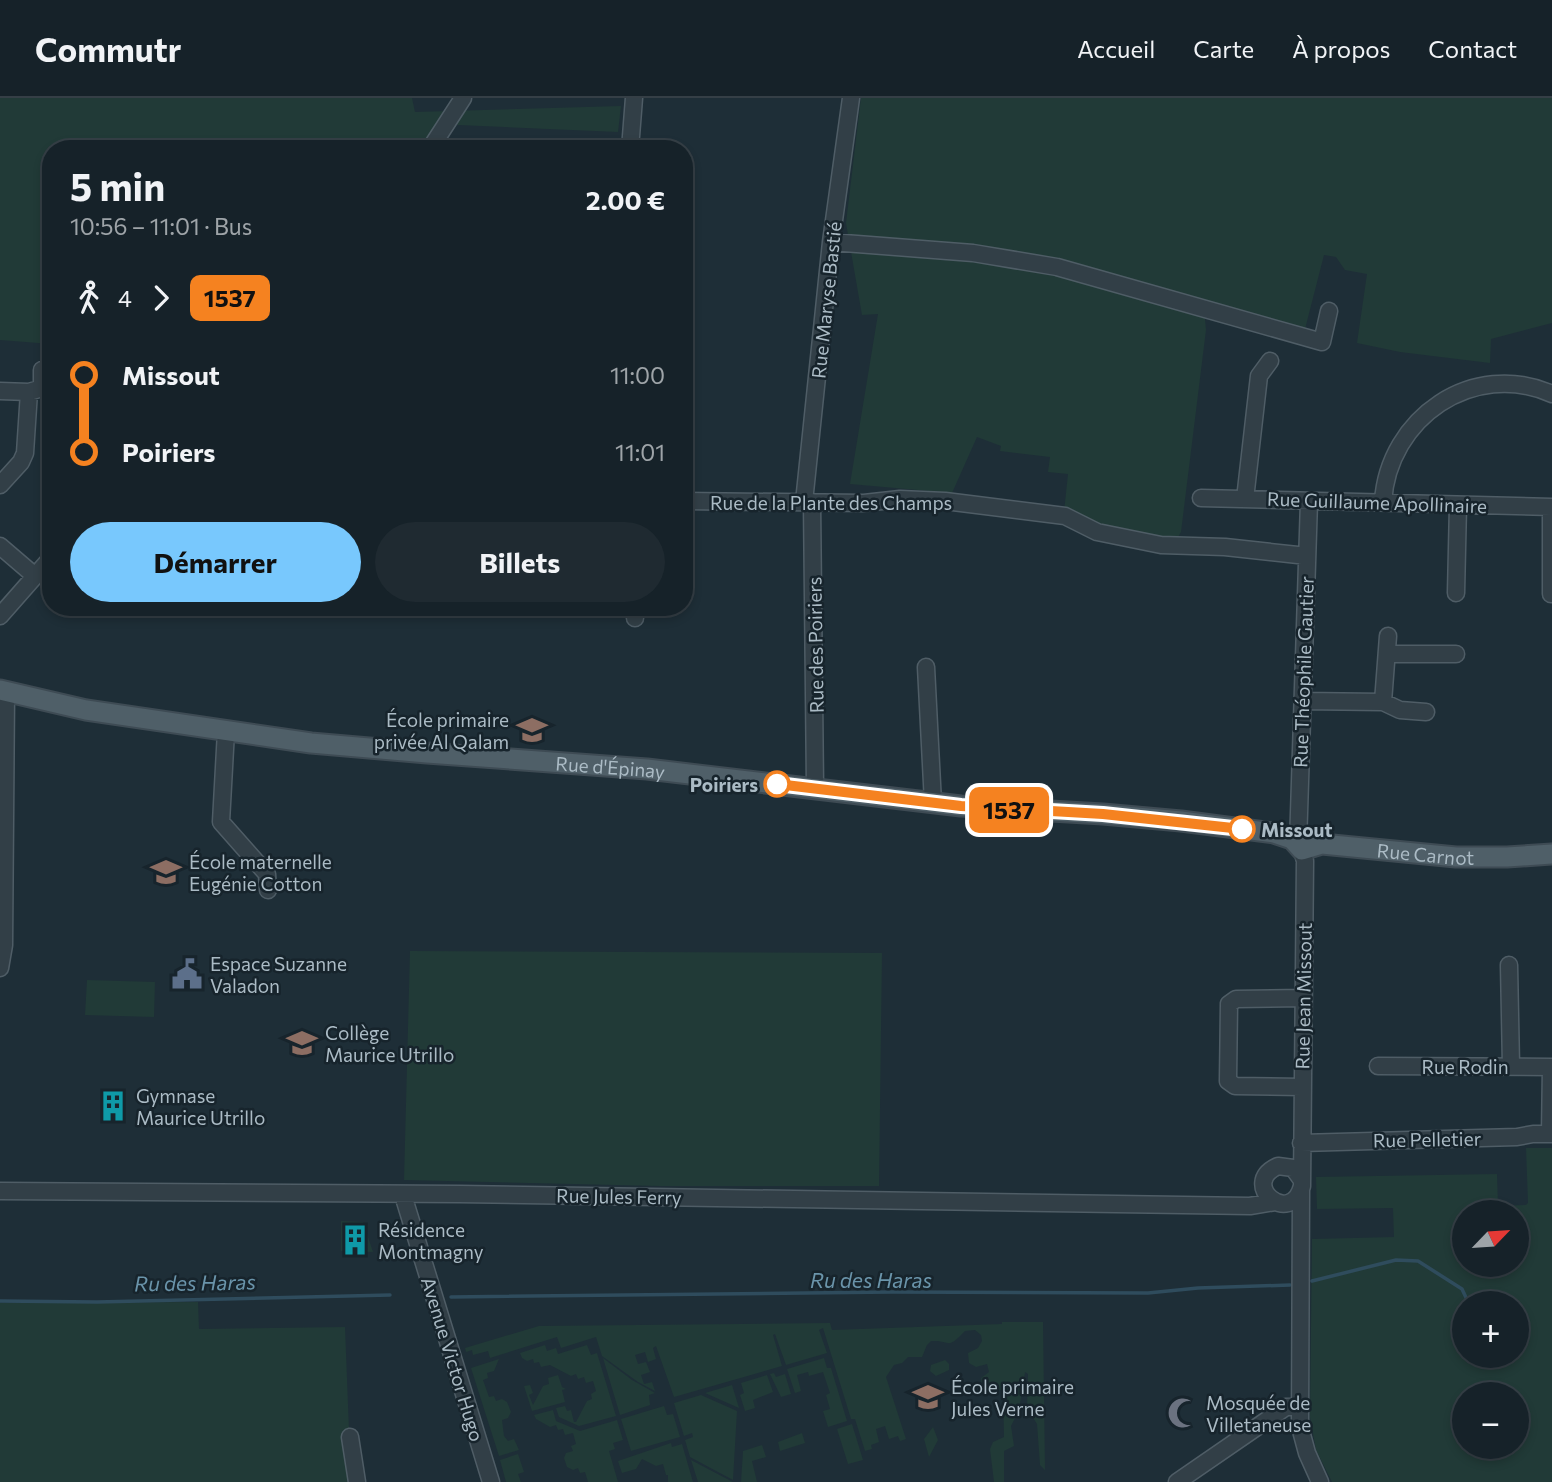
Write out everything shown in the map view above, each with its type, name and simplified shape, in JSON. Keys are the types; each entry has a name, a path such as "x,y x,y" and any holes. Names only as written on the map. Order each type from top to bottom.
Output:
{"main road":[{"name":"Rue d'Épinay","path":"3,691 86,710 311,743 647,769 933,803 1181,821 1274,833 1292,839 1300,847"},
{"name":"Rue Carnot","path":"1300,847 1322,844 1455,857 1507,858 1552,854"}],"street":[{"path":"436,140 463,98"},
{"path":"631,140 634,98"},
{"name":"Rue Maryse Bastié","path":"808,502 831,242 850,98"},
{"path":"831,242 973,253 1057,267 1322,342 1329,311"},
{"path":"1245,499 1259,376 1270,361"},
{"path":"0,391 29,392 42,388 42,370"},
{"path":"1383,502 1388,468 1397,449 1418,421 1431,409 1462,391 1483,386 1528,386 1550,392"},
{"path":"0,485 21,462 25,453 29,392"},
{"name":"Rue Guillaume Apollinaire","path":"1201,498 1552,507"},
{"name":"Rue de la Plante des Champs","path":"693,501 864,503 900,499 967,503 1065,516 1097,532 1161,545 1225,547 1307,556"},
{"name":"Rue Théophile Gautier","path":"1300,847 1309,500"},
{"name":"Rue des Poiriers","path":"808,502 815,788"},
{"path":"1456,593 1458,505"},
{"path":"1551,594 1552,507"},
{"path":"0,546 35,576"},
{"path":"0,616 42,568"},
{"path":"1383,702 1388,636"},
{"path":"1387,654 1456,654"},
{"path":"926,667 933,803"},
{"path":"0,968 4,945 3,691"},
{"path":"1303,701 1383,702 1401,710 1426,712"},
{"path":"226,731 222,822 267,874 268,890"},
{"name":"Rue Jean Missout","path":"1300,847 1305,861 1301,1143 1303,1160 1291,1194 1301,1227 1298,1406 1301,1435 1320,1482"},
{"path":"1509,965 1511,1066"},
{"path":"1302,1087 1235,1086 1228,1081 1228,1068 1229,1004 1236,999 1303,998"},
{"name":"Rue Rodin","path":"1378,1066 1552,1067 1551,1134"},
{"name":"Rue Pelletier","path":"1301,1143 1338,1140 1517,1138 1533,1134 1551,1134"},
{"path":"1238,1206 1264,1184 1268,1172 1280,1166 1301,1143"},
{"path":"1264,1184 1267,1195 1291,1194 1293,1168 1280,1166"},
{"name":"Rue Jules Ferry","path":"0,1191 1238,1206 1255,1206 1291,1194"},
{"name":"Avenue Victor Hugo","path":"402,1195 491,1482"},
{"path":"1177,1482 1286,1407 1298,1406"},
{"path":"350,1437 358,1482"}],"green space":[{"path":"0,98 412,98 415,112 621,106 618,132 436,124 425,140 42,140 42,343 0,340"},
{"path":"861,98 1552,98 1552,323 1491,339 1490,363 1400,352 1357,343 1367,274 1345,270 1336,257 1324,255 1304,333 1204,308 1206,330 1181,532 1177,539 1125,534 1064,512 1068,474 1048,472 1050,457 1000,451 1001,446 977,437 952,493 850,484 878,314 862,315 846,223"},
{"path":"410,951 882,953 879,1186 659,1186 404,1180"},
{"path":"87,980 155,982 154,1017 85,1015"},
{"path":"1526,1148 1552,1148 1552,1482 1332,1482 1316,1450 1310,1417 1312,1239 1394,1237 1393,1208 1317,1209 1316,1177 1497,1174 1498,1200 1452,1200 1452,1278 1530,1278 1530,1200 1528,1200"},
{"path":"341,1221 363,1222 373,1252 341,1251"},
{"path":"198,1302 199,1329 345,1327 351,1482 0,1482 0,1303"},
{"path":"1043,1322 1045,1470 1040,1465 1037,1424 1027,1408 1028,1374 1025,1372 1019,1410 1011,1426 1014,1446 1004,1451 1004,1482 994,1482 990,1449 993,1442 1004,1437 1003,1390 987,1390 982,1385 981,1378 989,1372 987,1364 976,1367 969,1363 968,1353 978,1348 982,1341 981,1335 975,1330 965,1331 951,1343 931,1341 922,1357 908,1357 902,1363 894,1365 886,1377 906,1439 900,1441 898,1436 889,1439 885,1426 876,1429 879,1442 871,1445 872,1449 865,1451 855,1419 851,1419 823,1328 819,1330 827,1353 786,1365 775,1334 773,1335 782,1366 674,1397 656,1346 653,1348 656,1359 648,1362 645,1352 635,1355 638,1364 646,1362 650,1372 641,1375 644,1384 652,1382 655,1391 638,1382 602,1356 596,1337 561,1348 557,1337 490,1358 488,1351 473,1355 472,1350 466,1352 465,1348 539,1326 830,1323 832,1330"},
{"path":"545,1345 547,1351 556,1348 558,1354 587,1345 591,1355 597,1353 616,1416 579,1426 559,1417 556,1408 565,1406 567,1411 571,1410 576,1422 587,1401 592,1399 591,1394 596,1391 593,1381 586,1383 584,1377 578,1379 576,1374 571,1376 550,1365 541,1367 539,1362 534,1363 533,1359 527,1361 522,1358 520,1353"},
{"path":"603,1358 655,1393 649,1395 650,1405 620,1415"},
{"path":"824,1358 827,1368 831,1368 847,1421 828,1427 823,1411 830,1409 826,1395 830,1393 823,1372 809,1376 808,1372 797,1375 801,1391 795,1393 787,1369"},
{"path":"499,1359 494,1371 487,1373 488,1378 483,1380 489,1397 494,1396 496,1401 502,1399 507,1402 511,1412 508,1418 502,1420 504,1436 508,1441 514,1439 519,1450 499,1456 471,1368"},
{"path":"945,1360 949,1364 949,1370 936,1376 930,1371 931,1365"},
{"path":"774,1373 776,1377 785,1374 791,1394 781,1397 770,1374"},
{"path":"558,1375 562,1387 566,1389 562,1390 565,1402 532,1411 524,1386 530,1385 533,1393 529,1395 533,1405 543,1386 549,1384 548,1378"},
{"path":"767,1375 773,1392 753,1400 755,1408 745,1411 740,1395 744,1393 741,1383"},
{"path":"732,1385 739,1408 705,1393"},
{"path":"701,1395 737,1411 733,1480 690,1457 685,1440 693,1437 692,1433 684,1436 674,1403"},
{"path":"664,1406 667,1415 673,1414 680,1437 631,1451 621,1419"},
{"path":"553,1410 556,1421 580,1431 617,1420 623,1440 613,1443 615,1449 609,1451 618,1482 588,1482 585,1472 580,1473 578,1468 573,1470 567,1467 564,1458 566,1453 573,1451 571,1446 576,1444 573,1433 565,1435 563,1429 558,1430 556,1425 550,1427 534,1415"},
{"path":"852,1424 863,1460 848,1464 837,1429"},
{"path":"933,1427 938,1440 929,1457 924,1439"},
{"path":"802,1433 805,1443 780,1451 778,1442"},
{"path":"671,1443 672,1447 682,1444 693,1482 668,1482 663,1464 656,1466 642,1459 636,1469 622,1473 618,1461"},
{"path":"762,1445 766,1457 752,1461 757,1482 741,1482 743,1451"},
{"path":"518,1454 524,1472 518,1474 521,1482 506,1482 500,1460"},
{"path":"691,1460 731,1481 733,1482 698,1482"}],"waterway":[{"name":"Ru des Haras","path":"1312,1281 1396,1260 1418,1261 1463,1291"},
{"name":"Ru des Haras","path":"451,1297 892,1292 1148,1293 1198,1288 1290,1285"},
{"name":"Ru des Haras","path":"0,1301 97,1302 390,1295"}],"bus line":[{"name":"1537","path":"777,784 961,806 1103,814 1242,829"}],"place":[{"name":"École primaire privée Al Qalam","path":"532,730"},
{"name":"Poiriers","path":"777,784"},
{"name":"Missout","path":"1242,829"},
{"name":"École maternelle Eugénie Cotton","path":"166,872"},
{"name":"Espace Suzanne Valadon","path":"187,974"},
{"name":"Collège Maurice Utrillo","path":"302,1043"},
{"name":"Gymnase Maurice Utrillo","path":"113,1106"},
{"name":"Résidence Montmagny","path":"355,1240"},
{"name":"École primaire Jules Verne","path":"928,1397"},
{"name":"Mosquée de Villetaneuse","path":"1183,1413"}]}
